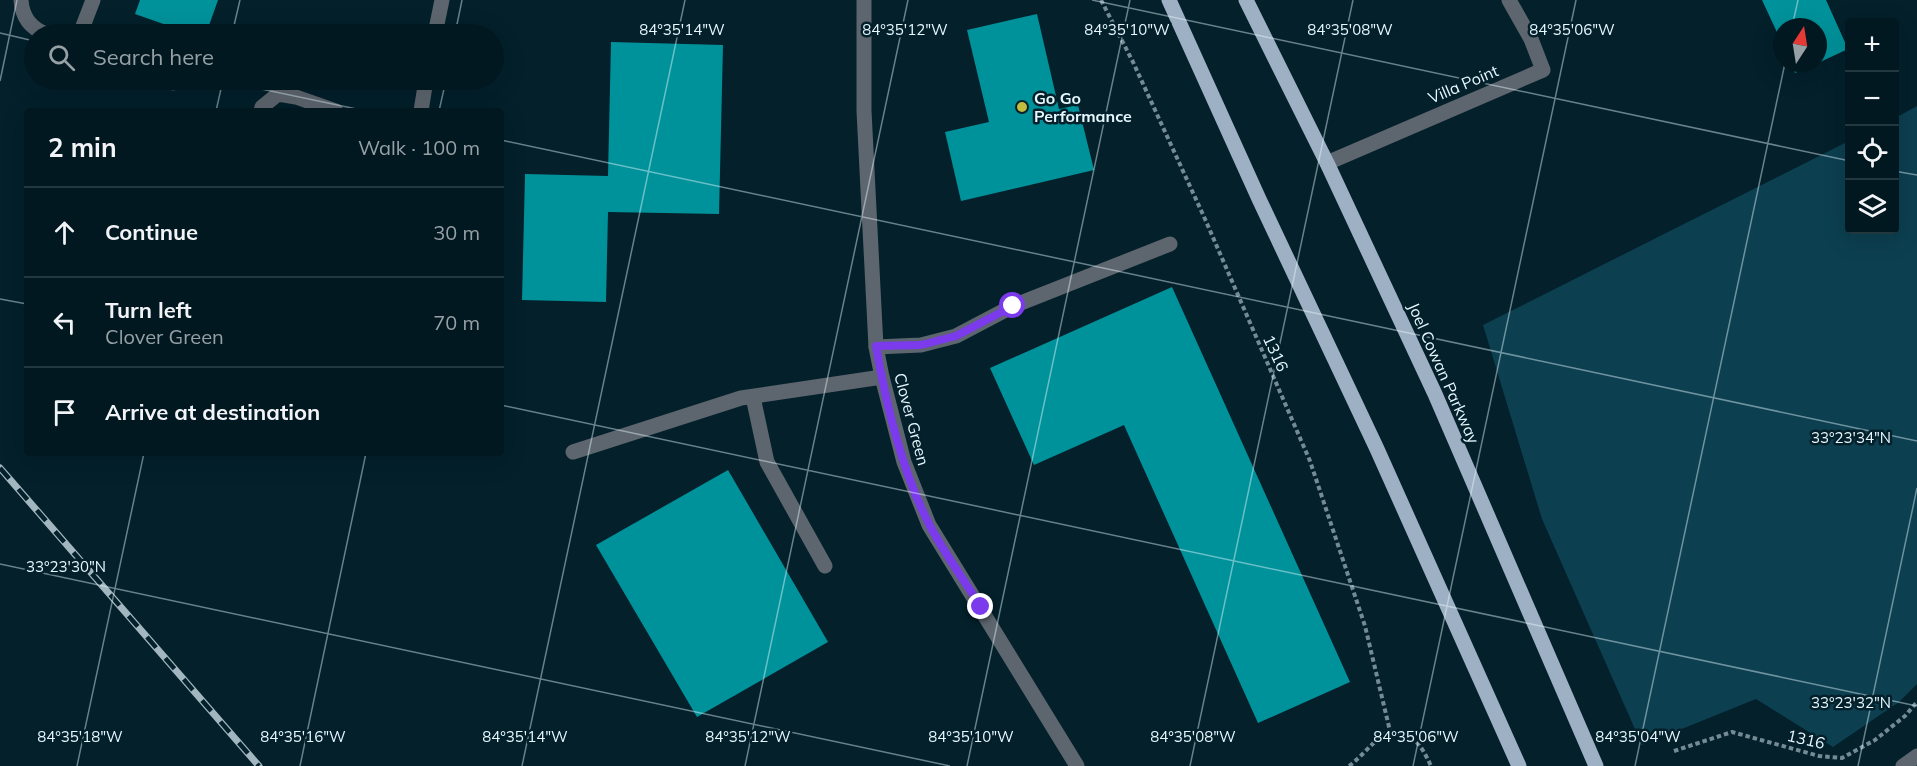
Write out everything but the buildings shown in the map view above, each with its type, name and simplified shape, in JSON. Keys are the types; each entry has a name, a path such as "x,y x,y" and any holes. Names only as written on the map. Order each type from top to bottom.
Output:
{"main road":[{"path":"1169,0 1259,199 1377,449 1519,766"},
{"name":"Joel Cowan Parkway","path":"1246,0 1327,163 1434,394 1596,766"}],"street":[{"path":"21,0 22,11 30,24"},
{"path":"84,24 93,0"},
{"path":"437,24 442,0"},
{"name":"Clover Green","path":"864,0 864,111 876,346 904,462 929,525 1077,766"},
{"name":"Villa Point","path":"1327,163 1543,70 1531,39 1509,0"},
{"path":"421,108 424,90"},
{"path":"262,108 278,94 296,97 327,108"},
{"path":"876,346 921,345 956,336 1013,306 1170,244"},
{"path":"573,452 741,399 882,377"},
{"path":"753,397 767,462 825,566"},
{"path":"1903,766 1917,756"}],"path":[{"name":"1316","path":"1101,0 1133,62 1205,219 1310,461 1365,626 1390,731"},
{"name":"1316","path":"1674,751 1732,732 1819,756 1842,758 1875,740 1905,716 1917,702"},
{"path":"1349,766 1379,737 1390,731 1405,733 1419,744 1431,766"}],"shaded area":[{"path":"1917,106 1917,684 1899,702 1833,747 1756,699 1642,745 1542,519 1483,325 1845,143 1845,234 1899,234 1899,116"}],"railway":[{"path":"0,468 259,766"}],"place":[{"name":"Go Go Performance","path":"1022,107"}],"route":[{"path":"981,607 929,525 904,462 876,346 921,345 956,336 1013,306"}]}
